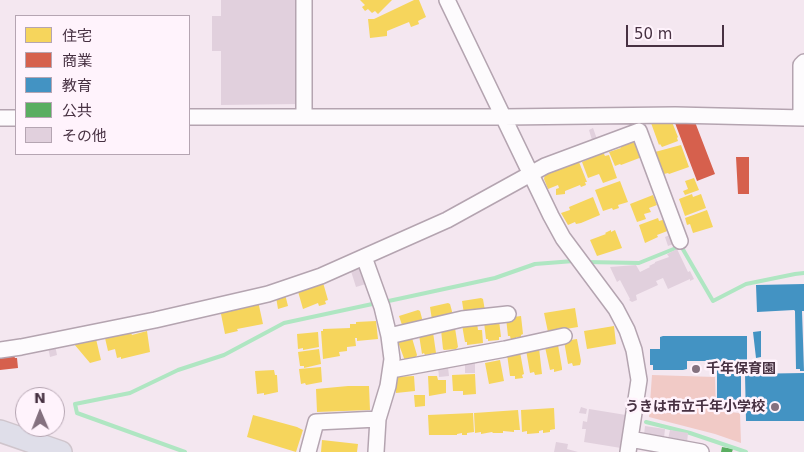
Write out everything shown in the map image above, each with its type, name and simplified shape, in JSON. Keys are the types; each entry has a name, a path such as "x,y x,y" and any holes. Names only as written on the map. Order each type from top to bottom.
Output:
{"highway":[{"path":"0,431 61,452"}],"street":[{"path":"304,0 304,117"},
{"path":"447,0 530,174 563,238 616,309 627,330 634,350 639,380 629,446 702,452"},
{"path":"190,117 504,118 675,115 802,118 801,66 804,62"},
{"path":"0,118 15,118"},
{"path":"0,350 25,347 155,320 268,294 321,276 447,220 545,166 639,131 680,241"},
{"path":"364,257 381,303 389,336 392,360 388,386 378,419 376,452"},
{"path":"389,336 462,319 508,314"},
{"path":"391,370 564,336"},
{"path":"308,452 316,422 378,419"}],"shaded area":[{"path":"652,375 715,377 716,411 740,413 741,443 715,434 649,417"}],"building: 住宅":[{"path":"360,0 392,0 378,14 375,11 372,13 368,9 365,11 362,7 365,5"},
{"path":"414,0 419,0 426,17 418,21 419,24 411,27 409,22 387,31 387,36 370,38 368,19 374,19"},
{"path":"672,122 678,141 662,147 659,145 651,123"},
{"path":"635,141 642,157 615,166 609,152"},
{"path":"681,145 689,167 664,174 655,152"},
{"path":"603,152 605,156 609,155 617,178 603,183 599,174 588,178 582,162"},
{"path":"579,162 587,182 585,182 586,185 581,187 580,185 565,191 565,194 556,195 556,189 559,188 558,185 548,189 544,179 545,174"},
{"path":"694,178 699,190 685,195 683,191 688,189 685,181"},
{"path":"620,181 628,202 618,205 619,208 603,211 595,190"},
{"path":"692,194 693,197 701,194 706,208 685,216 679,199"},
{"path":"653,195 657,205 649,208 651,212 644,214 646,219 637,222 630,204"},
{"path":"593,197 600,215 581,223 576,224 575,222 568,225 561,213 570,210 569,207"},
{"path":"707,210 713,227 693,233 690,224 687,225 685,218"},
{"path":"658,218 659,221 666,219 670,230 657,235 658,237 645,243 639,225"},
{"path":"611,230 611,232 615,230 622,248 597,256 590,240"},
{"path":"322,279 328,300 325,301 326,304 319,306 318,303 303,309 297,288"},
{"path":"285,294 288,306 278,309 276,297"},
{"path":"483,299 485,311 464,314 462,301"},
{"path":"258,301 263,324 237,329 238,331 225,334 220,309"},
{"path":"448,303 453,315 432,320 430,307"},
{"path":"575,308 578,327 548,332 544,313"},
{"path":"418,310 423,322 403,328 399,316"},
{"path":"521,316 523,334 521,337 516,337 517,339 511,340 510,336 508,336 506,318"},
{"path":"499,320 501,337 499,337 499,340 488,341 486,339 484,322"},
{"path":"376,321 378,339 357,341 357,338 355,338 356,346 347,347 347,351 339,352 340,356 323,359 321,331 323,329 350,328 350,324 356,324 356,322"},
{"path":"477,323 478,330 482,330 483,343 467,345 462,325"},
{"path":"614,326 616,344 587,349 584,331"},
{"path":"455,328 458,347 456,349 444,350 441,330"},
{"path":"147,331 150,352 121,359 121,357 117,358 115,349 108,351 105,338"},
{"path":"318,332 319,347 298,349 297,334"},
{"path":"433,332 436,353 422,354 419,335"},
{"path":"412,338 417,355 405,361 398,342"},
{"path":"96,339 101,360 90,363 74,344"},
{"path":"577,339 581,361 580,365 573,366 572,363 568,364 564,341"},
{"path":"558,345 562,370 554,372 554,369 550,370 545,347"},
{"path":"539,348 542,374 535,375 534,372 530,373 526,350"},
{"path":"319,349 321,364 304,368 304,366 300,366 298,352"},
{"path":"520,352 524,374 522,375 523,378 515,379 515,376 510,376 507,354"},
{"path":"500,360 504,381 489,384 485,363"},
{"path":"321,367 322,382 301,384 299,369"},
{"path":"274,370 275,375 277,375 278,392 264,395 264,393 257,394 255,371"},
{"path":"475,374 476,394 463,395 463,391 453,391 452,375"},
{"path":"414,376 415,391 396,393 395,377"},
{"path":"428,376 437,376 438,380 446,380 446,393 429,396"},
{"path":"369,386 370,410 317,412 316,389"},
{"path":"414,395 425,395 425,406 415,407"},
{"path":"554,408 555,429 543,433 543,430 539,431 539,433 527,434 527,431 522,432 521,410"},
{"path":"518,410 520,430 514,430 514,432 503,431 503,433 475,433 474,413"},
{"path":"473,413 474,432 467,433 467,435 462,435 462,433 457,435 429,435 428,415"},
{"path":"253,415 303,430 296,452 247,437"},
{"path":"322,440 358,444 357,452 321,452"}],"building: 商業":[{"path":"695,122 715,174 697,181 675,123"},
{"path":"736,157 749,157 749,194 738,194"},
{"path":"14,356 17,358 18,368 0,370 0,357"}],"building: 教育":[{"path":"804,284 804,311 802,311 804,371 800,371 800,369 796,369 795,311 757,312 756,285"},
{"path":"761,331 761,357 756,358 753,332"},
{"path":"747,336 747,361 741,361 741,405 729,405 729,407 717,405 717,361 687,361 687,369 683,370 653,370 653,365 650,365 650,349 660,349 660,337"},
{"path":"804,373 804,421 746,421 745,374"}],"building: 公共":[{"path":"722,447 733,449 732,452 721,452"}],"building: その他":[{"path":"221,0 300,0 300,104 221,105 221,51 212,51 212,16 221,16"},
{"path":"593,128 597,139 592,140 589,130"},
{"path":"672,234 676,243 668,246 665,237"},
{"path":"677,249 688,272 690,271 694,279 668,289 663,278 656,281 658,285 636,295 637,300 632,302 629,300 620,280 617,282 610,267 636,265 640,272 655,262 669,257 667,254"},
{"path":"363,264 369,283 356,287 350,268"},
{"path":"55,345 57,355 50,357 48,347"},
{"path":"475,363 475,373 465,373 465,364"},
{"path":"438,367 448,367 449,376 439,377"},
{"path":"581,407 587,409 586,414 579,413"},
{"path":"589,409 626,415 621,448 584,442 586,429 582,429 583,421 587,422"},
{"path":"645,426 665,429 664,438 644,435"},
{"path":"670,430 688,433 687,443 668,439"},
{"path":"556,442 568,444 567,449 578,452 554,452"}],"waterway":[{"path":"586,262 639,263 681,246 713,301 746,284 804,273"},
{"path":"384,302 495,278 535,264 574,261"},
{"path":"185,452 77,413 75,404 130,393 178,370 224,355 284,323 377,303"},
{"path":"646,422 690,433 746,452"}],"place":[{"name":"千年保育園","path":"696,369"},
{"name":"うきは市立千年小学校","path":"775,407"}]}
